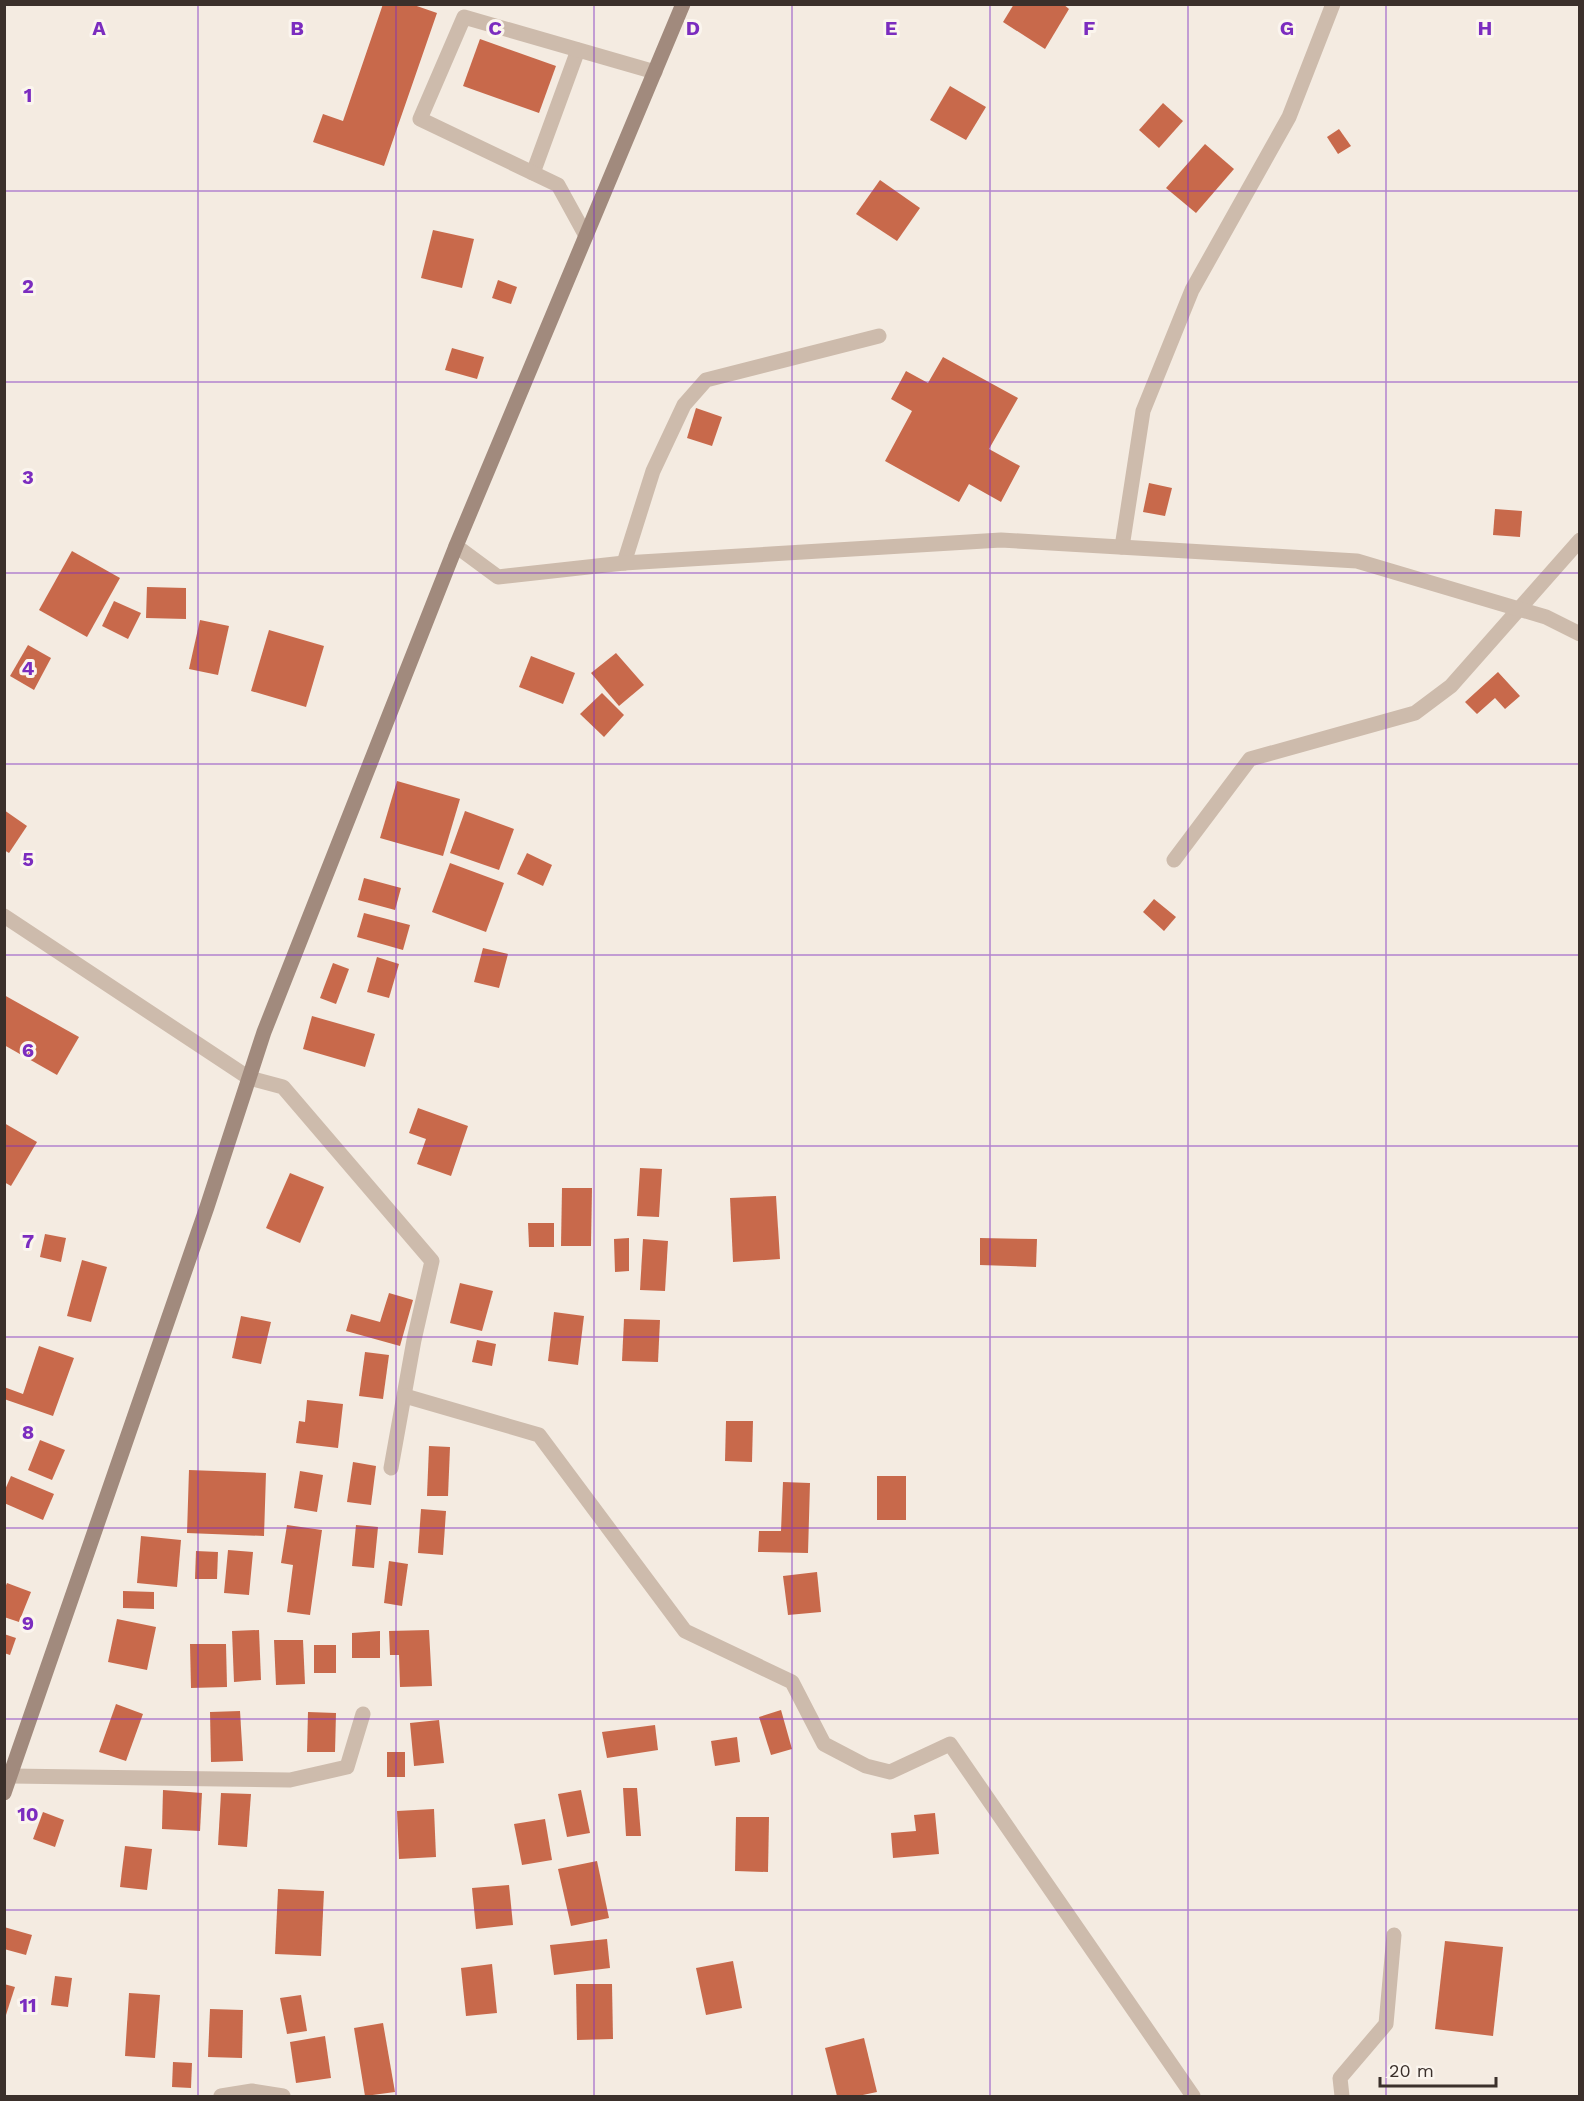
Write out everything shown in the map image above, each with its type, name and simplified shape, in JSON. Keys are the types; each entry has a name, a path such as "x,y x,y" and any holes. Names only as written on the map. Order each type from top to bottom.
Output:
{"main road":[{"path":"4,1793 264,1032 456,546 683,4"}],"street":[{"path":"1122,547 1143,411 1192,290 1289,117 1333,4"},
{"path":"586,236 558,185 420,119 464,17 655,72"},
{"path":"533,173 578,50"},
{"path":"624,563 653,471 684,405 706,380 879,336"},
{"path":"456,546 498,578 624,563 1001,540 1358,561 1546,617 1580,634"},
{"path":"1174,860 1250,759 1415,713 1451,686 1521,610 1580,540"},
{"path":"4,916 249,1078 283,1087 432,1261 391,1468"},
{"path":"405,1396 539,1436 685,1631 792,1682 824,1744 866,1766 890,1772 950,1744 1193,2097"},
{"path":"11,1776 290,1780 348,1767 363,1714"},
{"path":"1341,2097 1340,2078 1386,2024 1394,1935"},
{"path":"220,2097 252,2091 284,2097"}],"building":[{"path":"383,4 411,4 437,13 384,166 313,142 323,114 343,121"},
{"path":"1014,4 1063,4 1069,9 1045,49 1003,22"},
{"path":"480,39 556,66 539,113 463,86"},
{"path":"950,86 986,107 966,140 930,120"},
{"path":"1163,103 1183,121 1159,148 1139,130"},
{"path":"1339,129 1351,146 1338,154 1327,137"},
{"path":"1205,144 1234,169 1196,213 1166,188"},
{"path":"880,180 920,208 897,241 856,214"},
{"path":"433,230 474,239 462,288 421,278"},
{"path":"498,280 517,287 511,304 492,298"},
{"path":"452,348 484,357 477,379 445,370"},
{"path":"943,357 1018,398 989,449 1020,466 1001,502 969,484 959,502 885,461 912,411 891,399 906,371 928,383"},
{"path":"696,408 722,417 712,446 687,438"},
{"path":"1149,483 1172,488 1165,516 1143,512"},
{"path":"1495,509 1522,511 1520,537 1493,535"},
{"path":"72,551 120,578 87,637 39,610"},
{"path":"147,587 186,588 186,619 146,618"},
{"path":"114,601 141,613 128,639 102,626"},
{"path":"200,620 229,626 218,675 189,669"},
{"path":"269,630 324,646 306,707 251,691"},
{"path":"28,645 51,658 34,690 10,676"},
{"path":"616,653 644,685 619,706 591,673"},
{"path":"531,656 575,673 563,704 519,687"},
{"path":"1498,672 1520,696 1505,709 1495,698 1477,714 1465,702"},
{"path":"602,693 624,715 604,737 580,714"},
{"path":"397,781 460,799 443,856 380,838"},
{"path":"4,810 27,826 9,853 4,850"},
{"path":"465,811 514,829 499,870 450,853"},
{"path":"527,853 552,865 543,886 517,874"},
{"path":"450,863 504,883 486,932 432,912"},
{"path":"364,878 401,888 395,910 358,900"},
{"path":"1154,899 1176,917 1164,931 1143,912"},
{"path":"364,913 410,925 403,950 357,937"},
{"path":"483,948 508,954 499,988 474,982"},
{"path":"377,957 399,964 389,998 367,992"},
{"path":"333,963 349,969 336,1004 320,998"},
{"path":"4,995 79,1037 57,1075 4,1045"},
{"path":"312,1016 375,1034 365,1067 303,1049"},
{"path":"418,1108 468,1126 451,1176 417,1164 426,1139 409,1133"},
{"path":"4,1123 37,1142 11,1186 4,1182"},
{"path":"640,1168 662,1169 659,1217 637,1216"},
{"path":"290,1173 324,1187 300,1243 266,1228"},
{"path":"562,1188 592,1188 591,1246 561,1246"},
{"path":"776,1196 780,1259 733,1262 730,1198"},
{"path":"528,1223 554,1223 554,1247 529,1247"},
{"path":"45,1234 66,1238 61,1262 40,1257"},
{"path":"629,1238 629,1271 615,1272 614,1239"},
{"path":"980,1238 1037,1239 1036,1267 980,1265"},
{"path":"643,1239 668,1241 665,1291 640,1290"},
{"path":"82,1260 107,1267 91,1322 67,1316"},
{"path":"460,1283 493,1291 482,1331 450,1323"},
{"path":"389,1293 413,1300 400,1346 346,1331 351,1314 380,1322"},
{"path":"554,1312 584,1316 578,1365 548,1361"},
{"path":"241,1316 271,1322 261,1364 232,1358"},
{"path":"624,1319 660,1320 658,1362 622,1361"},
{"path":"477,1340 496,1344 492,1366 472,1362"},
{"path":"39,1346 74,1358 53,1416 4,1399 4,1387 23,1394"},
{"path":"365,1352 389,1355 383,1399 359,1396"},
{"path":"307,1400 343,1404 338,1448 296,1443 299,1421 305,1422"},
{"path":"726,1421 753,1421 752,1462 725,1461"},
{"path":"40,1440 65,1450 52,1480 28,1470"},
{"path":"429,1446 450,1447 448,1496 427,1496"},
{"path":"353,1462 376,1466 371,1505 347,1502"},
{"path":"189,1470 266,1473 264,1536 187,1533"},
{"path":"300,1471 323,1475 317,1512 294,1508"},
{"path":"11,1476 54,1494 43,1520 4,1503 4,1492"},
{"path":"877,1476 906,1476 906,1520 877,1520"},
{"path":"783,1482 810,1483 808,1553 758,1552 759,1531 781,1531"},
{"path":"421,1509 446,1511 443,1555 418,1553"},
{"path":"287,1525 322,1530 310,1615 287,1612 293,1565 281,1563"},
{"path":"356,1525 378,1527 374,1568 352,1566"},
{"path":"141,1536 181,1540 177,1587 137,1583"},
{"path":"228,1550 253,1552 249,1595 224,1593"},
{"path":"196,1551 218,1552 217,1579 195,1579"},
{"path":"389,1561 408,1564 402,1606 384,1603"},
{"path":"817,1572 821,1612 788,1615 783,1576"},
{"path":"7,1583 31,1592 19,1622 4,1617 4,1590"},
{"path":"123,1591 154,1592 154,1609 123,1608"},
{"path":"117,1619 156,1627 147,1670 108,1662"},
{"path":"259,1630 261,1680 234,1682 232,1631"},
{"path":"429,1630 432,1686 400,1687 399,1655 390,1655 389,1631"},
{"path":"380,1631 380,1658 352,1658 352,1633"},
{"path":"4,1634 16,1638 10,1655 4,1653"},
{"path":"274,1640 303,1640 305,1684 276,1685"},
{"path":"190,1644 226,1644 227,1687 191,1688"},
{"path":"314,1645 336,1645 336,1673 314,1673"},
{"path":"116,1704 143,1714 126,1761 99,1752"},
{"path":"781,1710 792,1749 771,1755 759,1717"},
{"path":"240,1711 243,1761 211,1762 210,1712"},
{"path":"308,1712 336,1713 335,1752 307,1752"},
{"path":"439,1720 444,1763 414,1766 410,1723"},
{"path":"655,1725 658,1750 607,1758 602,1732"},
{"path":"737,1737 740,1762 715,1766 711,1741"},
{"path":"387,1752 405,1752 405,1777 387,1777"},
{"path":"623,1788 637,1788 641,1836 626,1836"},
{"path":"163,1790 202,1793 200,1831 162,1829"},
{"path":"581,1790 590,1833 567,1837 558,1794"},
{"path":"221,1793 251,1794 247,1847 218,1845"},
{"path":"434,1809 436,1857 399,1859 397,1811"},
{"path":"43,1812 64,1820 55,1847 33,1839"},
{"path":"935,1813 939,1854 893,1858 891,1833 916,1831 914,1815"},
{"path":"736,1817 769,1817 768,1872 735,1871"},
{"path":"545,1819 552,1860 522,1865 514,1824"},
{"path":"125,1846 152,1849 147,1890 120,1887"},
{"path":"597,1861 609,1918 571,1926 558,1869"},
{"path":"509,1885 513,1925 476,1929 472,1888"},
{"path":"278,1889 324,1891 321,1956 275,1954"},
{"path":"4,1927 32,1935 26,1955 4,1949"},
{"path":"607,1939 610,1968 554,1975 550,1945"},
{"path":"1445,1941 1503,1947 1493,2036 1435,2029"},
{"path":"733,1961 742,2008 706,2015 696,1968"},
{"path":"492,1964 497,2013 466,2016 461,1968"},
{"path":"55,1976 72,1978 68,2007 51,2005"},
{"path":"4,1984 15,1987 5,2018 4,2018"},
{"path":"576,1984 612,1984 613,2039 577,2040"},
{"path":"129,1993 160,1995 155,2058 125,2056"},
{"path":"301,1995 307,2031 287,2034 280,1998"},
{"path":"210,2009 243,2010 242,2058 208,2057"},
{"path":"383,2023 395,2092 365,2096 354,2028"},
{"path":"325,2036 331,2078 296,2083 290,2042"},
{"path":"864,2038 877,2092 858,2096 837,2096 825,2048"},
{"path":"173,2062 192,2063 191,2088 172,2087"}]}
